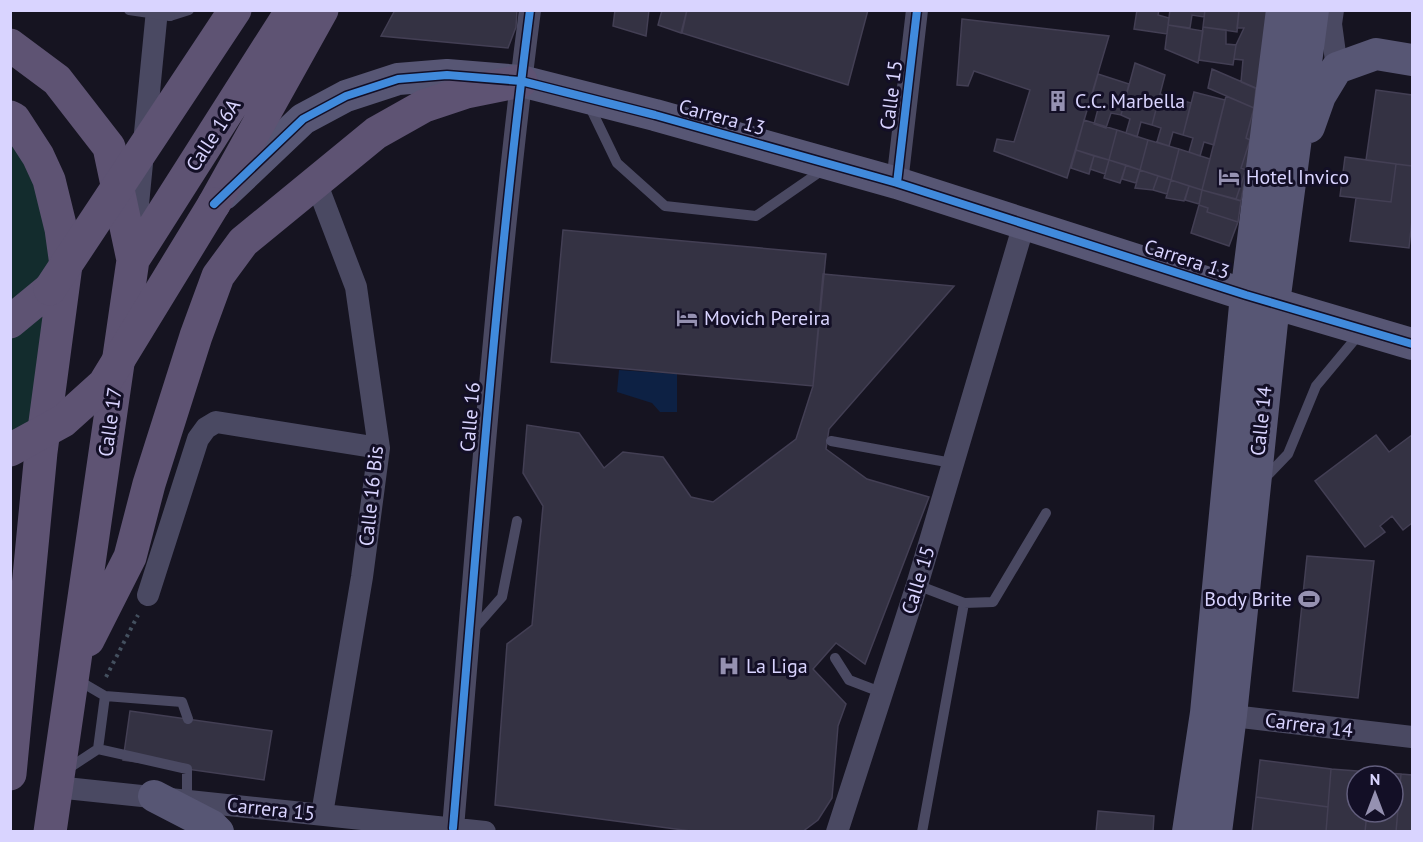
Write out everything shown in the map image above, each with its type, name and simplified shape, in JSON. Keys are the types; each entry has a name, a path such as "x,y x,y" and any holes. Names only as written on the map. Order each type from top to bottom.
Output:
{"main road":[{"path":"10,322 58,277 235,10"},
{"name":"Calle 16A","path":"133,260 292,10"},
{"path":"10,450 63,421 104,384 214,204 322,10"},
{"name":"Calle 14","path":"1216,831 1218,714 1260,299 1282,10"},
{"name":"Calle 14","path":"1188,831 1218,714 1254,489 1260,299 1288,194 1313,10"},
{"path":"10,45 57,80 109,147 133,260"},
{"path":"1288,194 1320,96 1337,68 1376,54 1413,60"},
{"name":"Carrera 13","path":"214,204 303,119 346,96 398,79 447,75 521,81 897,183 1260,299 1413,344"},
{"path":"88,683 130,557 149,484 196,336 218,276 243,242 376,133 424,106 466,92 521,81"},
{"path":"10,117 14,119 38,156 49,180 62,229 10,774"},
{"name":"Calle 17","path":"50,831 58,781 88,683 133,260"},
{"path":"154,796 218,831"}],"street":[{"name":"Calle 16","path":"453,828 486,422 530,10"},
{"name":"Calle 15","path":"897,183 917,10"},
{"path":"1333,10 1331,24 1337,68"},
{"name":"Calle 17","path":"133,260 164,13"},
{"name":"Calle 16 Bis","path":"316,182 356,287 379,448 362,577 322,814"},
{"name":"Calle 15","path":"837,831 917,585 1024,224"},
{"path":"148,595 198,439 206,428 216,422 379,448"},
{"name":"Carrera 14","path":"1218,714 1413,737"},
{"name":"Carrera 15","path":"58,781 187,800 485,831"}],"lane":[{"path":"129,10 164,13 189,10"},
{"path":"585,97 617,163 665,206 756,216 831,164"},
{"path":"1254,489 1288,454 1316,386 1364,330"},
{"path":"831,441 952,463"},
{"path":"917,585 964,603 993,602 1046,513"},
{"path":"470,633 502,597 518,521"},
{"path":"922,831 964,603"},
{"path":"835,658 849,680 883,693"},
{"path":"99,749 88,683 182,702 188,719"},
{"path":"58,781 99,749"},
{"path":"99,749 187,769 187,800"}],"path":[{"path":"88,683 148,595"}],"green space":[{"path":"10,108 60,229 43,432 10,448"}],"water":[{"path":"619,370 677,374 677,412 660,412 652,403 617,392"}],"building":[{"path":"395,10 517,10 516,27 508,48 381,36"},
{"path":"615,10 649,10 646,36 613,26"},
{"path":"662,10 687,10 681,33 658,25"},
{"path":"687,10 868,10 848,85 682,33"},
{"path":"1137,10 1159,10 1158,15 1169,18 1167,34 1134,29"},
{"path":"1170,10 1205,10 1204,17 1192,15 1190,28 1168,25"},
{"path":"1205,10 1239,10 1237,32 1203,27"},
{"path":"1239,10 1271,10 1264,92 1241,82 1243,60 1234,59 1236,45 1244,28 1237,28"},
{"name":"C.C. Marbella","path":"962,19 1109,36 1067,178 994,151 997,139 1014,142 1030,90 974,71 968,86 957,85"},
{"path":"1168,25 1203,31 1198,63 1165,49"},
{"path":"1203,27 1226,30 1226,44 1236,45 1233,65 1199,60"},
{"path":"1135,63 1165,75 1152,125 1141,122 1137,137 1126,133 1130,119 1121,115"},
{"path":"1212,69 1256,88 1254,108 1208,88"},
{"path":"1098,74 1129,84 1121,115 1111,113 1106,128 1094,124 1098,109 1089,106"},
{"path":"1376,90 1412,95 1412,166 1366,160"},
{"path":"1194,92 1225,100 1214,145 1204,142 1200,156 1189,152 1193,138 1183,135"},
{"path":"1160,94 1191,103 1183,135 1173,132 1169,146 1157,142 1161,128 1152,125"},
{"path":"1226,96 1254,108 1246,138 1250,140 1241,168 1246,170 1236,199 1202,190"},
{"path":"1254,108 1257,109 1241,201 1236,199 1246,170 1241,168 1250,140 1246,138"},
{"path":"1084,120 1117,130 1109,160 1076,150"},
{"path":"1117,130 1148,140 1140,170 1109,160"},
{"path":"1148,140 1179,149 1171,180 1140,170"},
{"path":"1179,149 1210,159 1202,190 1171,180"},
{"path":"1076,150 1094,156 1089,174 1071,168"},
{"path":"1094,156 1109,160 1105,174 1090,169"},
{"path":"1345,157 1396,164 1391,202 1340,196"},
{"path":"1109,160 1126,165 1120,183 1104,178"},
{"path":"1396,164 1412,166 1412,220 1409,248 1350,241 1356,198 1391,202"},
{"path":"1126,165 1140,170 1136,183 1122,179"},
{"path":"1140,170 1158,176 1153,190 1135,188"},
{"path":"1158,176 1171,180 1167,194 1153,190"},
{"path":"1171,180 1189,186 1184,201 1166,198"},
{"path":"1189,186 1202,190 1199,204 1185,200"},
{"path":"1202,190 1241,201 1238,222 1207,212 1208,208 1199,205"},
{"path":"1199,205 1208,208 1207,212 1238,222 1229,246 1191,233"},
{"name":"Movich Pereira","path":"563,230 826,254 813,386 551,362"},
{"path":"823,274 954,286 829,429 826,449 867,479 929,497 865,664 836,643 813,669 846,704 838,726 832,798 818,820 802,832 698,832 495,805 507,644 532,625 543,506 523,473 527,425 579,433 604,468 623,452 663,457 691,497 713,502 796,439 813,386"},
{"path":"1376,435 1389,452 1412,435 1412,523 1403,530 1392,516 1380,526 1385,532 1365,547 1315,481"},
{"path":"1307,556 1374,561 1358,698 1293,691"},
{"path":"130,711 272,731 264,780 123,760"},
{"path":"1260,760 1331,769 1328,807 1256,797"},
{"path":"1331,769 1345,770 1345,824 1366,824 1365,832 1326,832"},
{"path":"1405,774 1412,775 1412,832 1396,832 1397,824 1405,824"},
{"path":"1256,797 1328,807 1326,832 1252,832"},
{"path":"1098,811 1154,816 1153,832 1096,832"},
{"path":"1366,824 1397,824 1396,832 1365,832"}],"cycle path":[{"path":"453,828 496,316 530,10"},
{"path":"897,183 917,10"},
{"path":"214,204 303,119 346,96 398,79 447,75 521,81 655,115 897,183 1246,295 1412,344"}],"place":[{"name":"C.C. Marbella","path":"1058,101"},
{"name":"Hotel Invico","path":"1229,177"},
{"name":"Movich Pereira","path":"687,318"},
{"name":"Body Brite","path":"1309,599"},
{"name":"La Liga","path":"729,666"}]}
